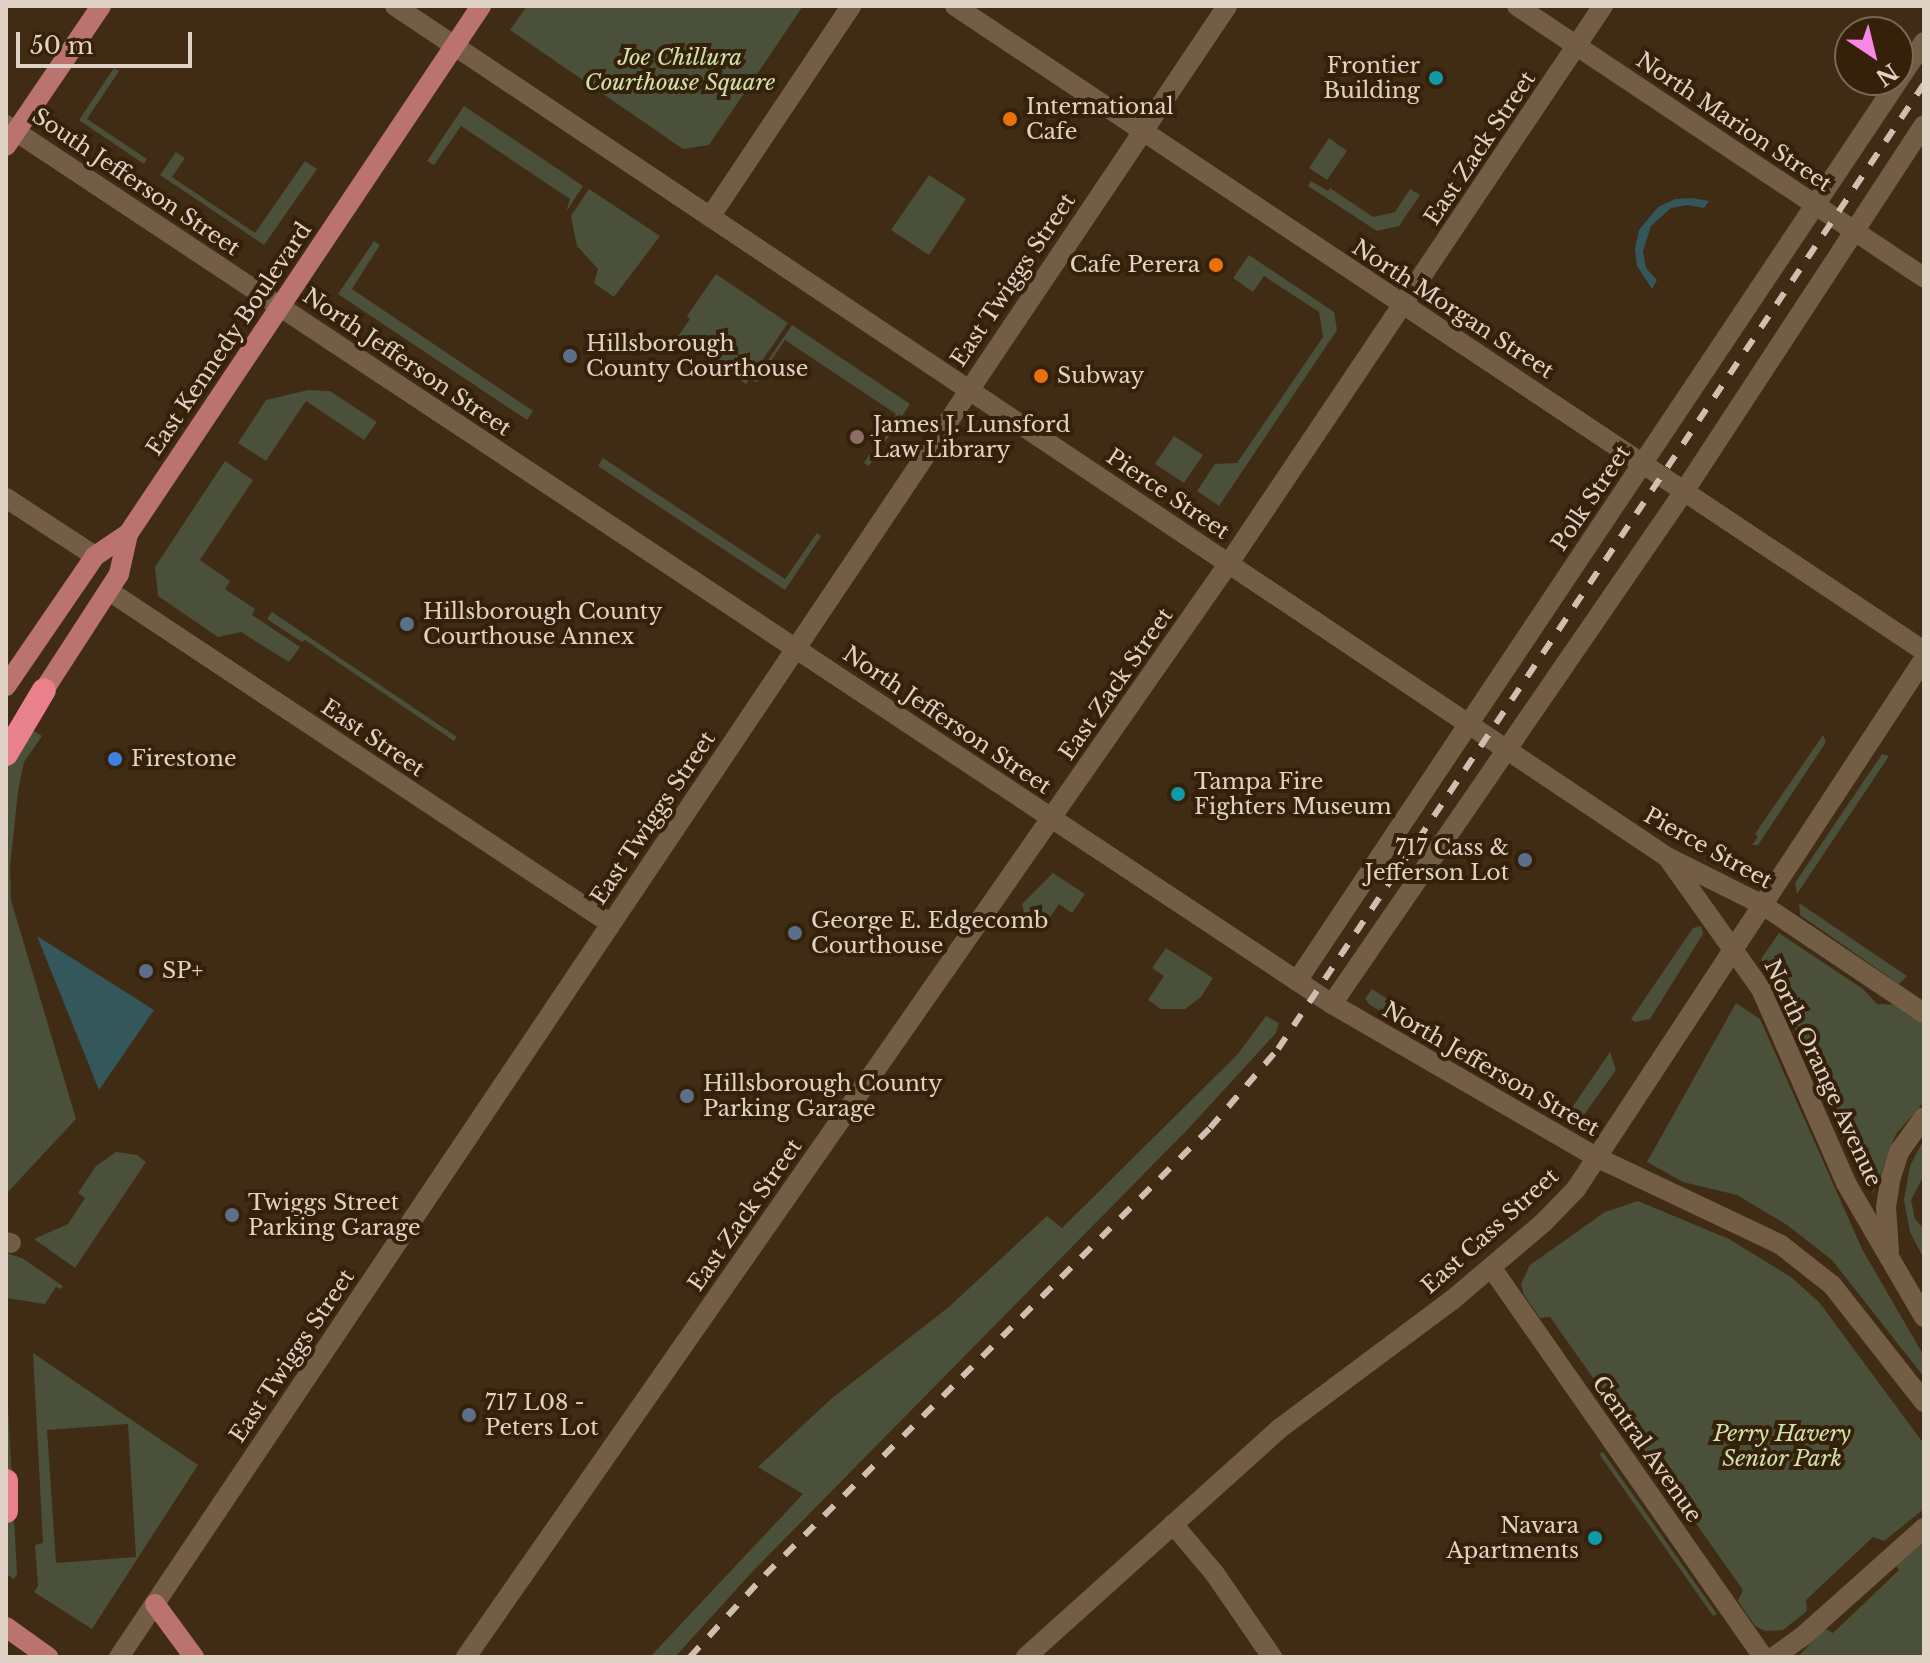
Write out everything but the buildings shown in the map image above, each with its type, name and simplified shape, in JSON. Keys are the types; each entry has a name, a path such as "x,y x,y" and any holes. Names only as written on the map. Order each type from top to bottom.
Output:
{"highway":[{"path":"6,754 44,690"},
{"path":"6,1481 6,1511"}],"main road":[{"path":"9,134 101,6"},
{"name":"East Kennedy Boulevard","path":"6,686 95,556 128,534 481,6"},
{"path":"44,690 119,574 128,534"},
{"path":"155,1604 194,1657"},
{"path":"6,1627 48,1657"}],"street":[{"name":"Pierce Street","path":"395,6 1667,857 1763,905 1924,1013"},
{"path":"710,217 851,6"},
{"name":"North Morgan Street","path":"955,6 1924,651"},
{"name":"East Twiggs Street","path":"119,1657 1227,6"},
{"name":"North Marion Street","path":"1517,6 1924,277"},
{"name":"East Zack Street","path":"466,1657 1229,563 1603,6"},
{"name":"Polk Street","path":"1297,981 1924,42"},
{"path":"1332,1004 1685,490 1924,125"},
{"name":"South Jefferson Street","path":"9,134 280,306"},
{"name":"North Jefferson Street","path":"280,306 1332,1004 1598,1158"},
{"path":"6,498 95,556"},
{"name":"East Street","path":"109,591 611,924"},
{"name":"East Cass Street","path":"1026,1657 1279,1429 1491,1267 1576,1189 1924,659"},
{"name":"North Orange Avenue","path":"1667,857 1735,948 1761,989 1846,1183 1924,1317"},
{"path":"1890,1259 1886,1207 1891,1177 1899,1152 1924,1117"},
{"path":"1598,1158 1760,1234 1801,1258 1846,1301 1924,1402"},
{"name":"Central Avenue","path":"1491,1267 1763,1657"},
{"path":"1173,1524 1215,1574 1272,1657"},
{"path":"1774,1657 1802,1637 1924,1528"}],"green space":[{"name":"Joe Chillura Courthouse Square","path":"527,6 803,6 709,145 683,149 510,30"},
{"path":"114,68 119,71 87,119 147,159 144,164 79,120"},
{"path":"464,106 583,186 566,212 570,199 461,126 434,165 427,161"},
{"path":"1329,138 1347,151 1327,180 1309,168"},
{"path":"176,152 185,158 172,177 255,233 305,161 317,169 264,245 160,175"},
{"path":"929,175 966,199 929,255 891,230"},
{"path":"1311,181 1328,191 1330,188 1373,217 1395,212 1410,189 1420,195 1399,226 1377,231 1308,186"},
{"path":"589,189 660,236 614,297 594,283 598,269 577,246 571,216"},
{"path":"374,241 380,245 352,289 533,411 527,420 338,294"},
{"path":"1249,255 1334,312 1337,330 1219,506 1197,491 1215,464 1237,463 1323,337 1319,312 1264,276 1253,292 1233,278"},
{"path":"716,274 788,323 746,384 677,338 690,319 687,316"},
{"path":"792,325 910,404 869,466 864,463 896,414 785,340 757,382 754,381"},
{"path":"308,390 330,391 377,422 364,440 306,401 266,461 238,443 266,400"},
{"path":"1174,436 1203,455 1184,483 1155,464"},
{"path":"603,458 785,579 817,533 821,536 785,590 598,466"},
{"path":"225,461 253,480 200,560 230,581 225,589 255,609 252,615 300,647 289,662 241,632 218,637 158,596 155,567"},
{"path":"272,612 457,737 454,741 305,640 302,642 267,619"},
{"path":"29,728 42,736 24,762 18,791 10,867 11,900 76,1119 6,1194 6,734"},
{"path":"1823,735 1826,742 1758,845 1752,845 1758,837 1755,834"},
{"path":"1882,754 1889,756 1797,894 1795,883"},
{"path":"1053,873 1085,894 1072,913 1059,904 1043,928 1024,912 1022,904"},
{"path":"1799,903 1907,976 1899,984 1800,915"},
{"path":"1701,926 1703,934 1650,1019 1635,1022 1631,1019 1693,928"},
{"path":"1779,933 1863,989 1877,1004 1905,1005 1924,1019 1924,1102 1896,1134 1873,1193 1849,1151 1781,996 1761,959"},
{"path":"1166,948 1213,978 1201,997 1185,1009 1161,1009 1148,1000 1164,976 1152,968"},
{"path":"1372,989 1429,1026 1418,1033 1370,1005 1365,999"},
{"path":"1736,1003 1760,1019 1862,1249 1924,1356 1924,1377 1832,1260 1787,1225 1737,1195 1683,1182 1647,1162"},
{"path":"1266,1016 1279,1023 1276,1033 1189,1128 753,1571 675,1657 650,1657 803,1494 758,1467 831,1399 950,1306 1047,1216 1062,1228 1237,1055"},
{"path":"1610,1052 1616,1070 1581,1119 1573,1123 1565,1118"},
{"path":"1924,1139 1924,1175 1911,1200 1915,1219 1924,1229 1924,1259 1910,1232 1904,1200 1910,1166"},
{"path":"116,1152 137,1155 146,1162 75,1268 34,1239 68,1224 85,1198 78,1193 96,1166"},
{"name":"Perry Havery Senior Park","path":"1638,1201 1729,1239 1791,1277 1819,1302 1924,1444 1924,1509 1884,1541 1873,1537 1806,1600 1807,1611 1783,1630 1765,1631 1755,1626 1738,1601 1743,1590 1550,1317 1540,1318 1524,1295 1521,1284 1530,1265 1605,1212"},
{"path":"6,1253 22,1258 63,1286 61,1289 56,1287 45,1304 6,1298"},
{"path":"33,1353 198,1465 92,1629 34,1592 38,1586 35,1545 43,1543","holes":["128,1424 136,1557 56,1563 47,1430"]},
{"path":"6,1369 17,1574 14,1579 6,1574"},
{"path":"1603,1452 1717,1614 1713,1616 1599,1454"},
{"path":"1924,1540 1924,1657 1798,1657 1820,1633 1826,1629 1833,1633 1899,1570 1896,1566"}],"water":[{"path":"1675,199 1709,201 1704,208 1687,205 1671,208 1651,226 1643,251 1646,268 1657,280 1652,289 1637,266 1635,249 1639,230 1658,207"},
{"path":"37,936 154,1010 99,1090"}],"railway":[{"path":"690,1657 765,1575 1210,1128 1278,1049 1924,84"}],"place":[{"name":"Frontier Building","path":"1436,78"},
{"name":"International Cafe","path":"1010,119"},
{"name":"Cafe Perera","path":"1216,265"},
{"name":"Hillsborough County Courthouse","path":"570,356"},
{"name":"Subway","path":"1041,376"},
{"name":"James J. Lunsford Law Library","path":"857,437"},
{"name":"Hillsborough County Courthouse Annex","path":"407,624"},
{"name":"Firestone","path":"115,759"},
{"name":"Tampa Fire Fighters Museum","path":"1178,794"},
{"name":"717 Cass & Jefferson Lot","path":"1525,860"},
{"name":"George E. Edgecomb Courthouse","path":"795,933"},
{"name":"SP+","path":"146,971"},
{"name":"Hillsborough County Parking Garage","path":"687,1096"},
{"name":"Twiggs Street Parking Garage","path":"232,1215"},
{"name":"717 L08 - Peters Lot","path":"469,1415"},
{"name":"Navara Apartments","path":"1595,1538"}]}
